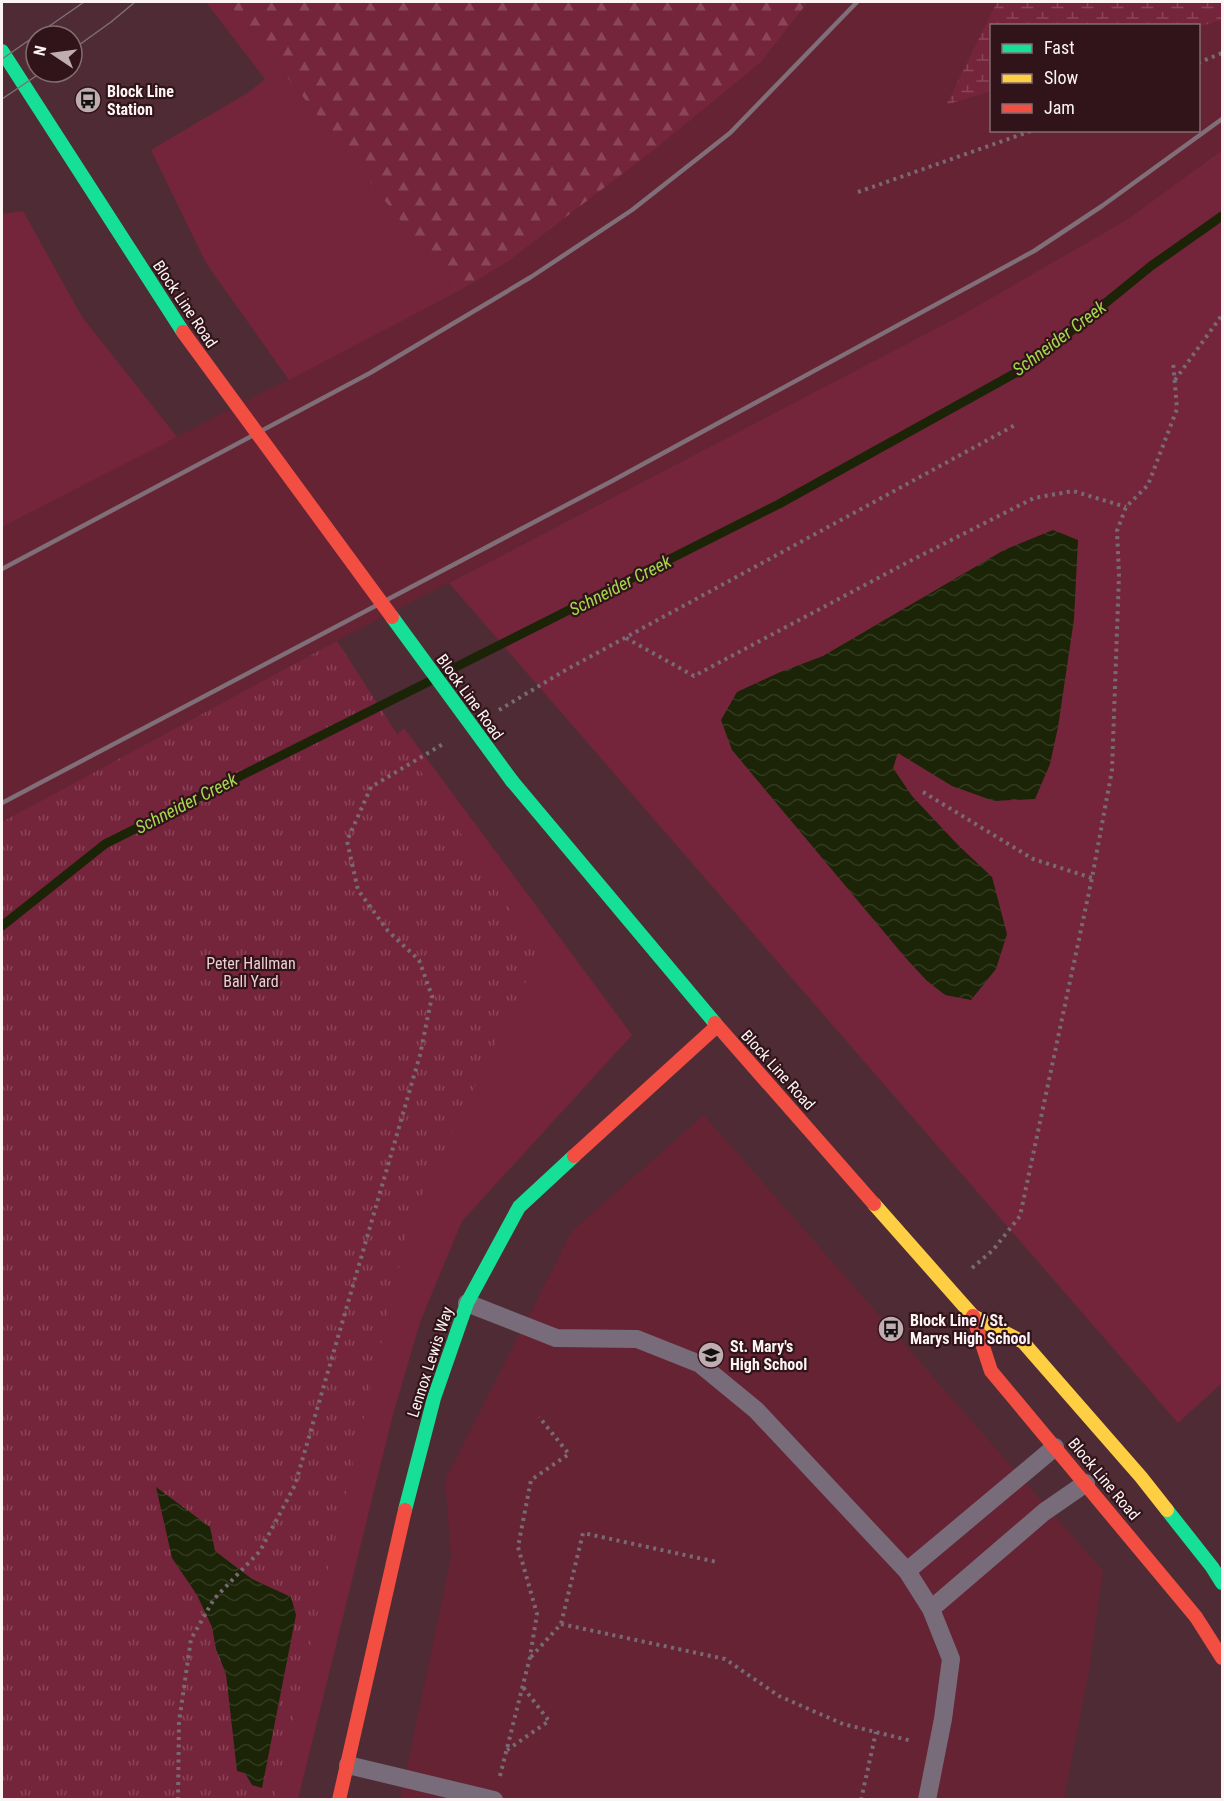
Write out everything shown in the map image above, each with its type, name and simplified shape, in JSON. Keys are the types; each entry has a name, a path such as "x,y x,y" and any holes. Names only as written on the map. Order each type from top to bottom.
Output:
{"street":[{"name":"Block Line Road","path":"2,51 183,332 512,781 717,1026 974,1316 1023,1342 1141,1477 1222,1583"},
{"name":"Lennox Lewis Way","path":"339,1800 413,1475 434,1398 467,1303 519,1207 717,1026"},
{"name":"Block Line Road","path":"974,1316 991,1371 1196,1617 1222,1658"}],"lane":[{"path":"467,1303 556,1338 637,1339 700,1364 756,1410 907,1571 931,1609 951,1659 938,1747 927,1800"},
{"path":"907,1571 1055,1447"},
{"path":"931,1609 1044,1512 1086,1483"},
{"path":"348,1765 494,1799"}],"path":[{"path":"1200,62 1222,52"},
{"path":"858,192 1029,132"},
{"path":"1174,381 1222,315"},
{"path":"949,1288 993,1250 1020,1216 1092,878 1112,770 1119,575 1118,531 1126,507 1148,485 1177,408 1173,361"},
{"path":"493,714 564,671 1017,424"},
{"path":"626,637 694,676 1034,498 1072,491 1126,507"},
{"path":"178,1800 179,1722 191,1639 214,1599 260,1551 295,1485 420,1055 432,996 418,960 388,930 358,890 347,841 371,788 452,738"},
{"path":"923,792 1033,859 1092,878"},
{"path":"494,1799 530,1657 537,1614 518,1547 531,1480 569,1454 539,1416"},
{"path":"530,1657 561,1624 583,1533 717,1562"},
{"path":"561,1624 726,1659 779,1696 843,1724 938,1747"},
{"path":"506,1751 549,1721 523,1687"},
{"path":"861,1800 876,1732"}],"shaded area":[{"path":"808,2 997,2 946,104 990,91 990,132 1200,132 1200,27 1222,20 1222,150 1128,219 958,317 337,641 2,822 2,527 457,292 507,262 761,62"},
{"name":"St. Mary's High School","path":"704,1115 1103,1571 1090,1665 1064,1799 400,1800 451,1558 445,1480 572,1231"}],"green space":[{"path":"206,2 228,2 457,292 289,380 206,263 151,150 249,92 265,79"},
{"path":"228,2 808,2 761,62 656,148 507,262 457,292"},
{"path":"997,2 1222,2 1222,20 1200,27 1200,24 990,24 990,91 946,105"},
{"path":"1222,150 1222,1383 1178,1423 449,583 958,317 1128,219"},
{"path":"23,211 82,317 177,437 2,527 2,214"},
{"name":"Peter Hallman Ball Yard","path":"337,641 539,955 411,1217 274,1799 2,1800 2,822"},
{"path":"404,728 632,1035 462,1221 420,1322 392,1418 298,1799 104,1799 338,793"}],"water":[{"path":"1053,530 1078,540 1074,619 1058,727 1050,764 1035,799 994,801 952,786 898,753 893,768 912,796 992,877 1007,934 996,969 971,1000 945,995 926,980 904,956 732,750 721,720 737,692 823,656 1004,550"},
{"path":"156,1487 210,1527 215,1551 252,1579 291,1597 296,1615 262,1788 252,1785 245,1773 237,1771 226,1674 216,1649 212,1627 197,1595 172,1558"}],"waterway":[{"name":"Schneider Creek","path":"442,674 779,504 1028,366 1151,266 1222,216"},
{"name":"Schneider Creek","path":"2,926 105,844 430,681"}],"tram line":[{"path":"2,59 84,2"},
{"path":"84,41 135,2"},
{"path":"2,99 24,84"}],"railway":[{"path":"2,569 370,373 531,277 632,210 730,133 857,2"},
{"path":"2,803 612,481 1034,251 1102,206 1222,119"}],"traffic: fast":[{"path":"2,51 183,332"},
{"path":"392,617 512,781"},
{"path":"512,781 715,1023"},
{"path":"405,1510 434,1398 467,1303 519,1207 574,1156"},
{"path":"1167,1510 1222,1583"}],"traffic: slow":[{"path":"874,1204 973,1316 1023,1342 1167,1510"}],"traffic: jam":[{"path":"183,332 392,617"},
{"path":"715,1023 874,1204"},
{"path":"574,1156 717,1026"},
{"path":"973,1316 991,1371 1196,1617 1222,1658"},
{"path":"339,1800 405,1510"}],"place":[{"name":"Block Line Station","path":"88,100"},
{"name":"Block Line / St. Marys High School","path":"891,1329"},
{"name":"St. Mary's High School","path":"711,1355"}]}
